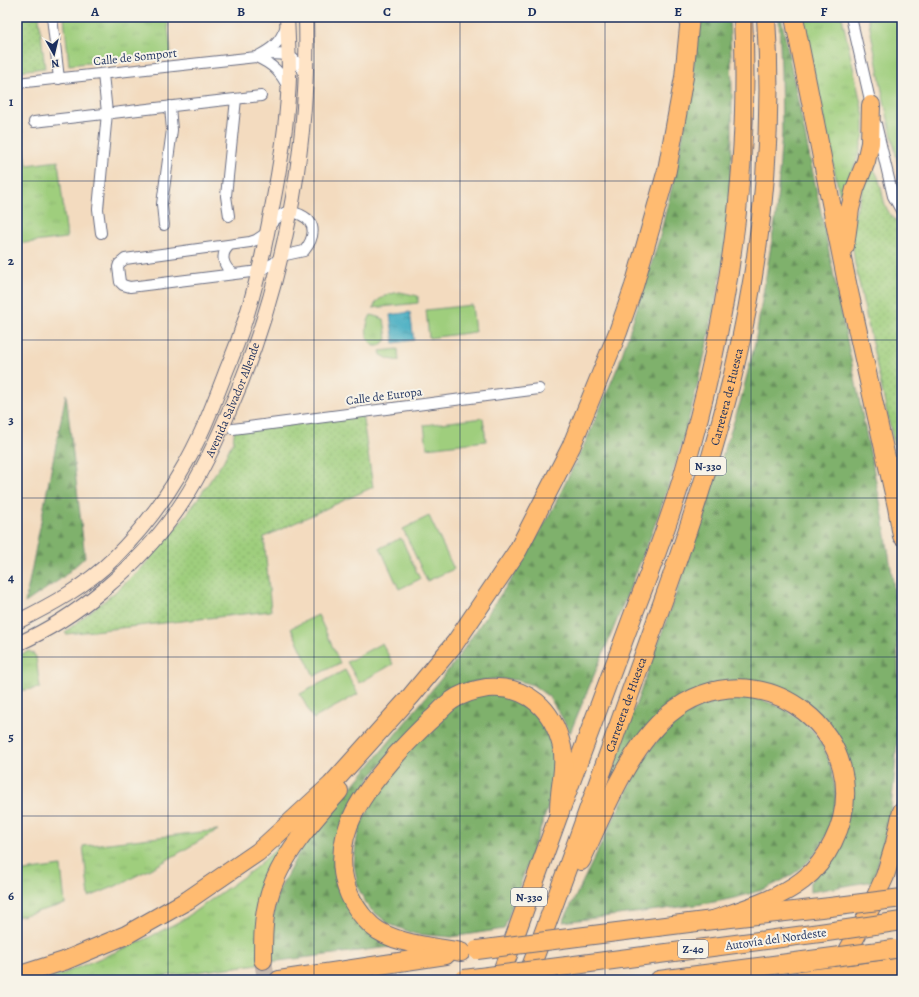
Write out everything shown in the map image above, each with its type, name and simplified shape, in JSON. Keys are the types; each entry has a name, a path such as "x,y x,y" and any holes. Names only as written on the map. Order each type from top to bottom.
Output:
{"highway":[{"path":"17,976 64,961 126,934 188,900 258,852 331,785 411,696 455,643 518,550 571,447 618,332 634,286 667,170 684,77 690,17"},
{"name":"Carretera de Huesca","path":"559,814 645,584 680,484 708,384 723,314 731,265 738,205 745,81 743,17"},
{"name":"Carretera de Huesca","path":"557,896 678,561 702,487 735,367 755,266 764,192 768,126 766,17"},
{"path":"794,17 847,283 897,507 902,536"},
{"path":"847,283 845,245 846,232 852,202 866,161 870,143 871,105"},
{"path":"262,960 264,917 269,896 276,877 289,852 325,807 407,714 445,665 455,643"},
{"path":"469,951 408,942 388,935 373,927 351,899 345,886 342,866 343,848 347,831 354,813 365,794 414,734 450,701 468,692 497,688 514,690 527,694 542,707 558,732 563,749 564,766 559,814"},
{"path":"557,896 571,880 619,782 637,750 651,732 668,714 684,703 704,693 725,689 746,688 766,692 787,700 807,712 823,731 834,746 842,766 845,784 845,807 840,829 830,849 819,865 804,880 784,892 753,906 714,920"},
{"path":"827,979 840,965 866,918 885,876 895,843 902,811"},
{"name":"N-330","path":"499,980 559,814"},
{"name":"N-330","path":"526,980 557,896"},
{"path":"279,980 469,951 902,898"},
{"name":"Autovía del Nordeste","path":"460,980 902,921"},
{"name":"Autovía del Nordeste","path":"659,980 898,949"},
{"path":"801,980 827,979 902,967"}],"main road":[{"name":"Avenida Salvador Allende","path":"17,644 58,622 105,588 127,568 146,549 175,513 188,494 207,460 240,387 262,325 281,256 290,211 300,140 306,76 306,17"},
{"name":"Avenida Salvador Allende","path":"17,622 61,599 102,569 114,558 144,524 169,491 192,452 212,409 241,334 259,271 268,229 282,152 288,88 289,56 287,20"}],"street":[{"path":"52,17 59,79"},
{"path":"852,17 893,196 902,212"},
{"path":"260,55 272,48 278,42 287,20"},
{"path":"260,55 289,56 298,62 306,76"},
{"path":"260,55 274,66 282,76 288,88"},
{"name":"Calle de Somport","path":"17,84 260,55"},
{"path":"101,233 98,209 107,113 103,74"},
{"path":"34,122 261,96"},
{"path":"229,216 226,196 236,99"},
{"path":"164,225 162,204 172,130 170,106"},
{"path":"290,211 309,220 312,230 311,241 304,251 281,256 274,263 259,271 130,287 122,285 120,282 118,267 121,261 125,259 230,245 256,240 279,216 290,211"},
{"path":"230,245 224,252 223,262 228,270 234,274"},
{"name":"Calle de Europa","path":"233,429 539,389"}],"green space":[{"path":"17,17 39,17 45,68 17,71"},
{"path":"64,17 167,17 171,54 69,65"},
{"path":"699,17 729,17 732,80 732,144 729,207 721,277 699,380 676,463 639,567 570,733 549,697 533,685 516,680 495,679 473,682 451,691 370,777 337,865 390,947 270,962 271,929 277,894 300,850 454,663 514,575 549,516 587,439 619,364 659,240 677,166 689,102"},
{"path":"779,17 781,17 883,516 893,582 898,663 897,744 891,808 882,850 873,881 810,892 810,882 836,851 836,735 823,717 803,701 776,687 755,682 729,682 684,696 592,816 635,707 689,557 740,403 755,343 776,215 782,132"},
{"path":"802,17 842,17 864,117 864,134 859,154 845,191 841,195 839,192"},
{"path":"868,17 902,17 902,182 883,96"},
{"path":"17,95 27,165 58,161 67,238 17,244"},
{"path":"870,165 874,169 879,179 887,210 902,227 902,483 855,264 852,241 853,221"},
{"path":"400,292 418,296 418,303 373,308 381,298"},
{"path":"472,305 475,332 429,338 426,310"},
{"path":"371,315 384,319 387,339 379,346 374,346 368,339 366,331"},
{"path":"398,349 399,361 389,359 381,355 380,351"},
{"path":"66,394 85,557 62,578 25,603"},
{"path":"362,413 373,487 264,537 271,611 66,634 65,632 140,570 188,513 223,462 233,441 235,428"},
{"path":"483,418 486,441 427,448 424,425"},
{"path":"429,516 454,569 427,581 403,529"},
{"path":"401,538 420,579 399,589 380,548"},
{"path":"318,615 340,663 314,676 291,628"},
{"path":"382,643 393,664 359,683 347,662"},
{"path":"29,651 36,657 40,688 17,691 17,656"},
{"path":"345,670 358,694 313,719 300,694"},
{"path":"514,690 551,720 563,766 504,929 451,937 415,934 389,924 369,908 358,888 354,864 356,843 360,825 373,802 421,728 460,696"},
{"path":"730,698 754,698 780,707 811,728 821,743 831,768 835,798 830,827 824,841 816,853 793,874 763,889 731,899 698,905 563,922 640,765 656,742 678,720 702,705"},
{"path":"218,830 160,864 116,886 89,897 83,846"},
{"path":"281,845 285,848 258,964 137,980 47,980 140,942 184,919 254,869"},
{"path":"61,866 65,904 17,917 17,872"}],"water":[{"path":"410,312 414,340 394,343 390,315"}],"tunnel":[{"path":"263,960 266,980"}]}
